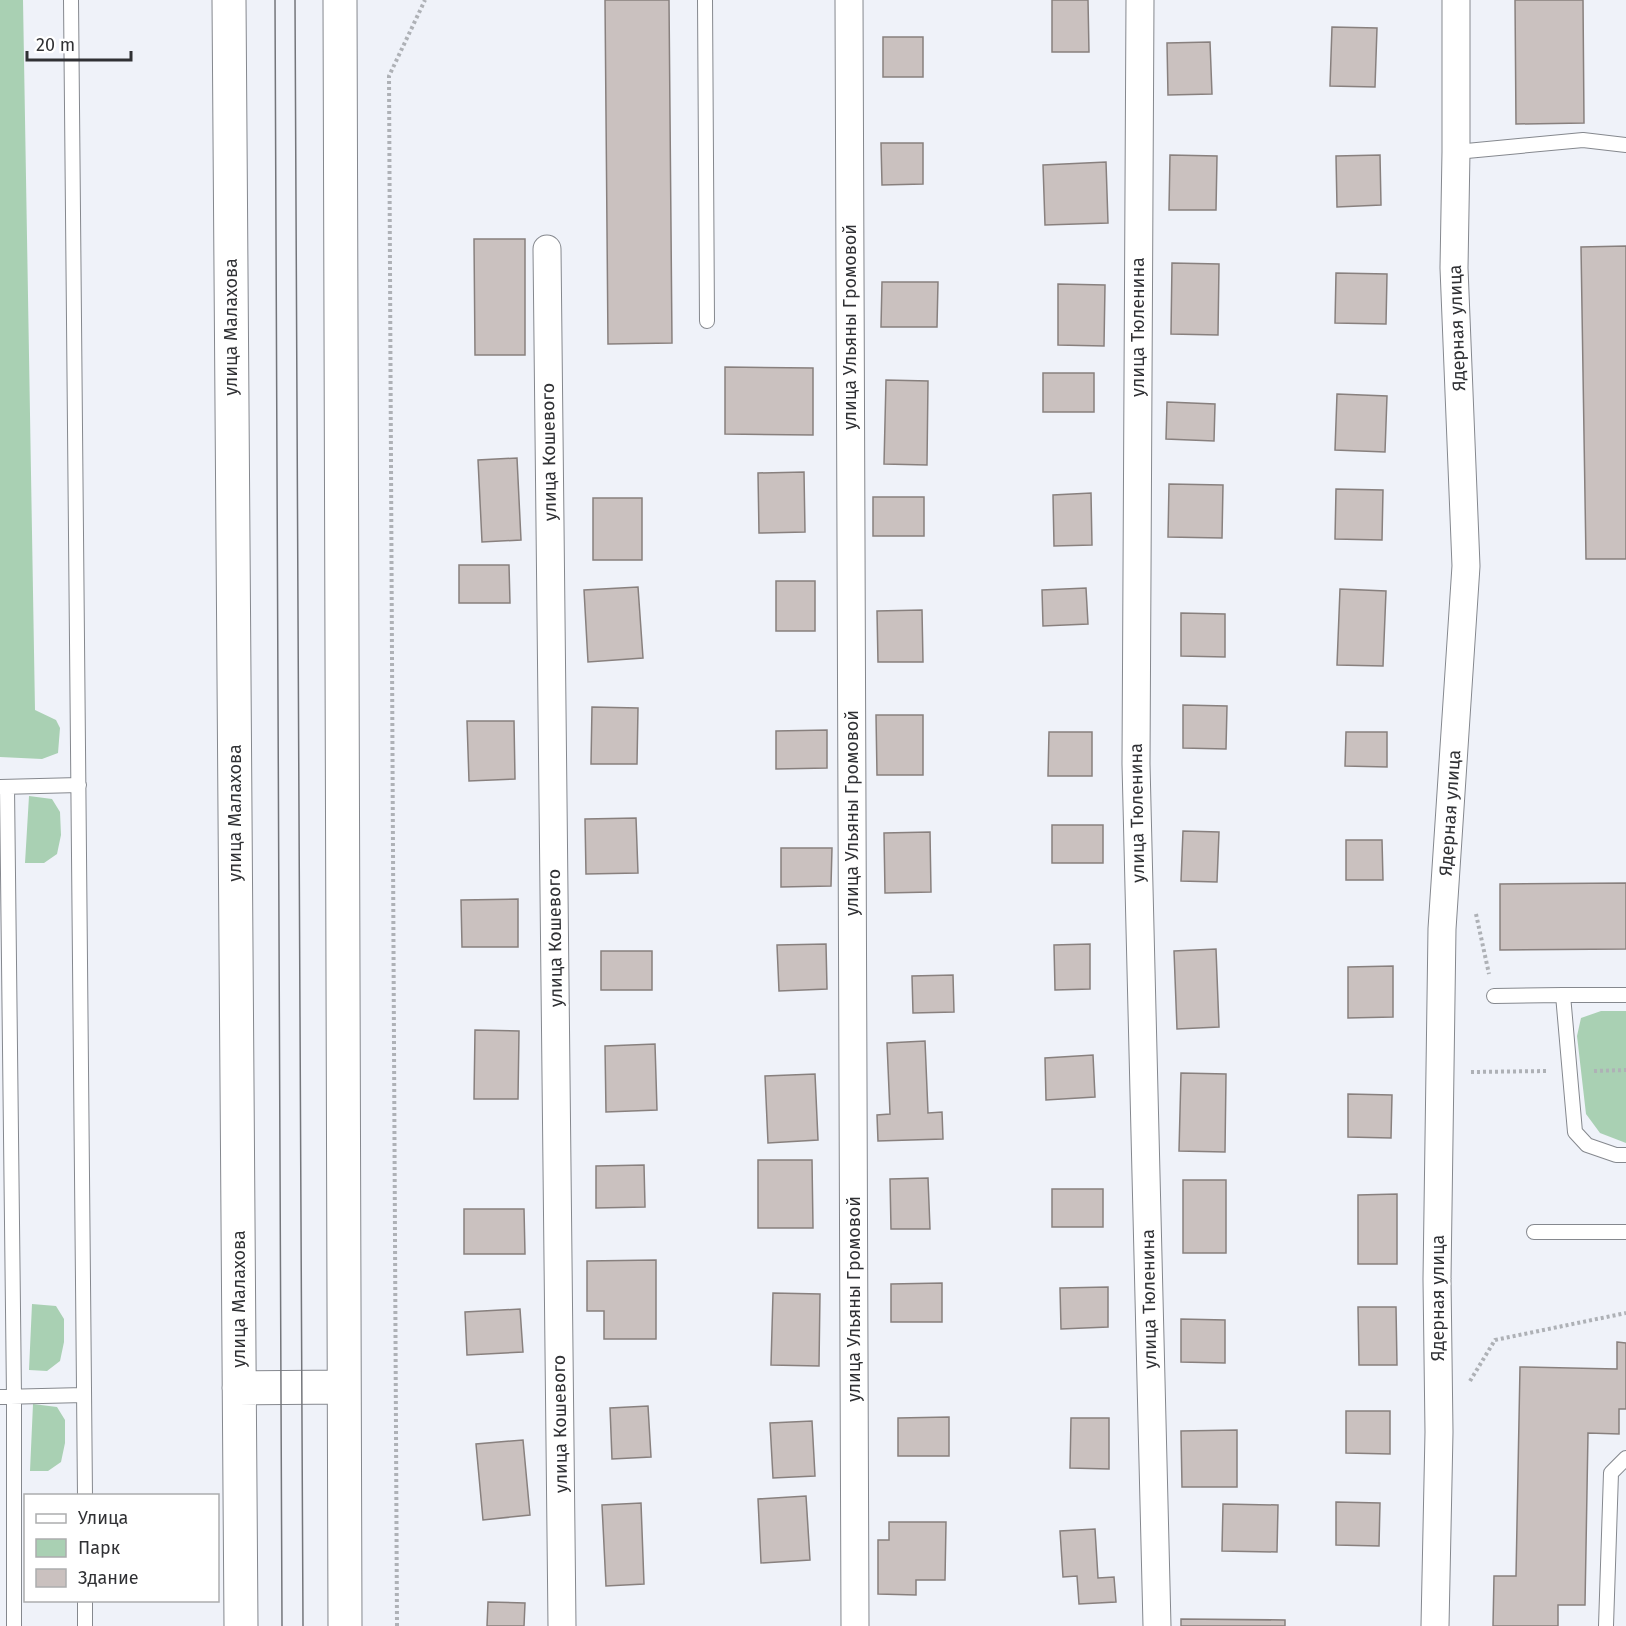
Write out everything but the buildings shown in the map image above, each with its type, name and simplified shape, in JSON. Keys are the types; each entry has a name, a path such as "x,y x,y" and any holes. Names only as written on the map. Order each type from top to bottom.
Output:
{"main road":[{"name":"улица Малахова","path":"229,0 241,1626"},
{"path":"340,0 345,1626"},
{"path":"239,1388 344,1387"}],"street":[{"name":"улица Ульяны Громовой","path":"849,0 855,1626"},
{"name":"улица Тюленина","path":"1140,0 1136,764 1157,1626"},
{"name":"Ядерная улица","path":"1436,1626 1439,1432 1437,1279 1442,929 1466,566 1454,268 1456,0"},
{"name":"улица Кошевого","path":"547,249 562,1626"}],"lane":[{"path":"71,0 85,1494"},
{"path":"705,0 707,321"},
{"path":"1456,152 1583,140 1626,145"},
{"path":"14,1626 7,1397 3,787 79,785"},
{"path":"1563,995 1575,1132 1587,1146 1616,1155 1626,1155"},
{"path":"1494,996 1626,995"},
{"path":"1534,1232 1626,1232"},
{"path":"7,1397 84,1395"},
{"path":"1606,1626 1611,1473 1626,1458"},
{"path":"85,1602 85,1626"}],"path":[{"path":"397,1626 389,76 425,0"},
{"path":"1440,1072 1626,1070"},
{"path":"1470,1381 1495,1340 1626,1313"}],"green space":[{"path":"0,0 23,0 35,710 56,720 60,728 58,753 42,759 0,757"},
{"path":"29,796 52,799 60,812 61,835 57,854 44,863 25,863"},
{"path":"1601,1011 1626,1011 1626,1143 1600,1133 1586,1114 1577,1036 1581,1018"},
{"path":"32,1304 56,1306 64,1319 64,1342 60,1361 47,1371 29,1370"},
{"path":"33,1404 57,1407 65,1420 65,1443 61,1462 48,1471 30,1471"}],"tram line":[{"path":"275,0 282,1626"},
{"path":"295,0 303,1626"}]}
